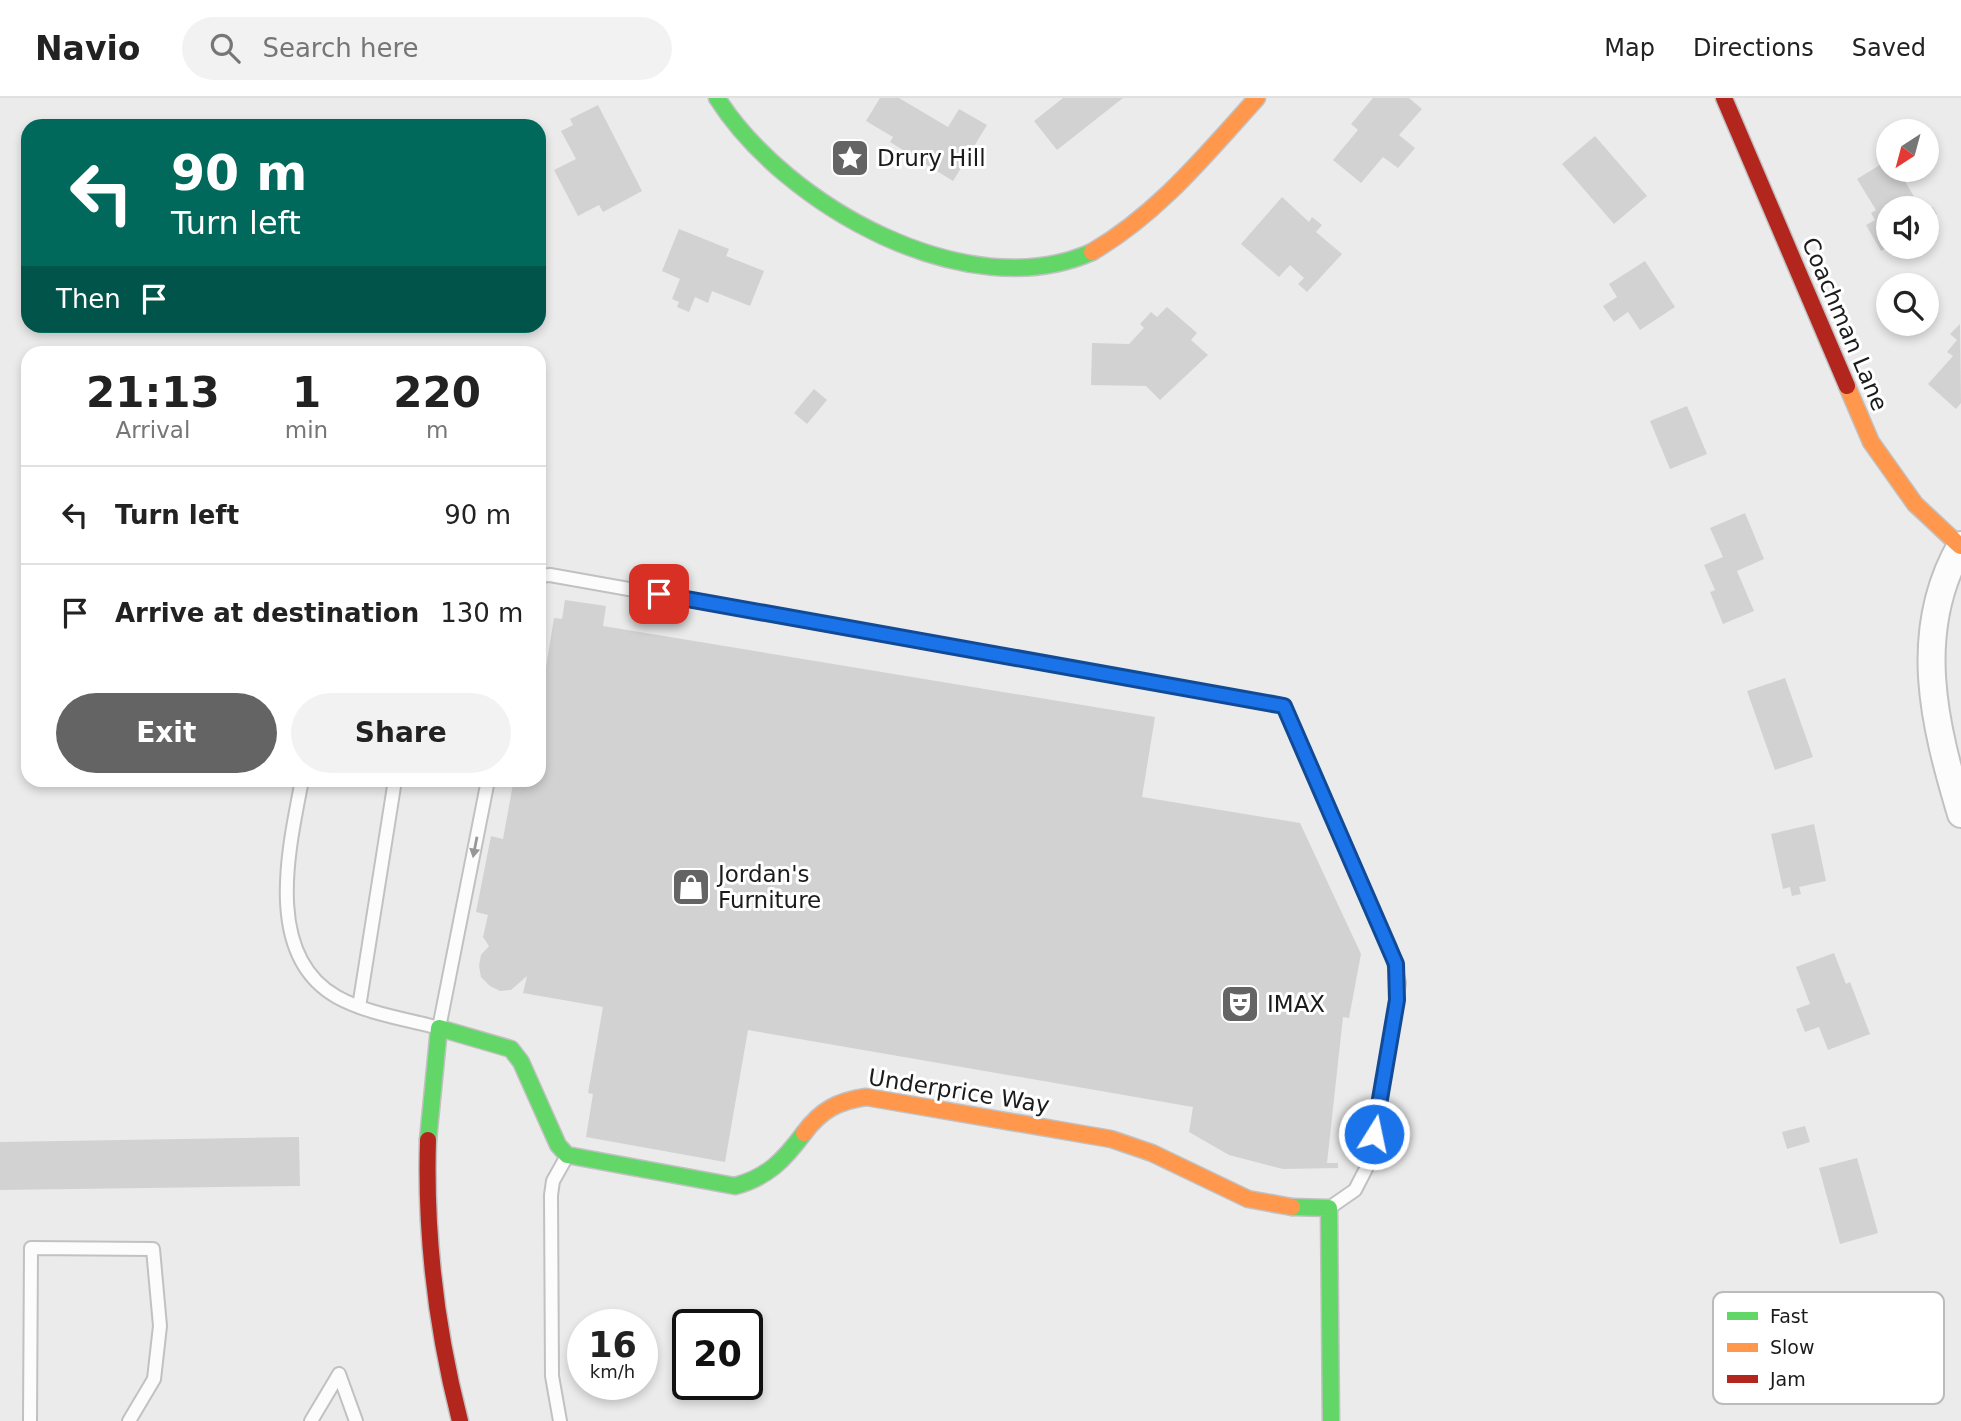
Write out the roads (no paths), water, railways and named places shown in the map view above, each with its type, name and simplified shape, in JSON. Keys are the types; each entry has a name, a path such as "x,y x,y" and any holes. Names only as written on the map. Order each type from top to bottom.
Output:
{"street":[{"path":"717,98 738,130 761,154 832,205 881,233 928,254 962,266 995,271 1031,271 1064,264 1095,252 1124,234 1257,98"},
{"name":"Coachman Lane","path":"1724,98 1871,442 1915,504 1961,545"},
{"path":"1961,545 1944,578 1936,607 1930,682 1943,755 1961,814"},
{"path":"460,1421 437,1325 426,1233 429,1106 439,1028 511,1049 521,1062 548,1128 568,1155"},
{"name":"Underprice Way","path":"568,1155 588,1161 734,1186 755,1183 771,1174 828,1105 846,1097 866,1097 1111,1139 1176,1163 1248,1199 1297,1208 1329,1208"},
{"path":"1329,1208 1331,1421"}],"lane":[{"path":"546,576 564,577 1284,706 1390,947 1399,983 1370,1161 1355,1189 1329,1208"},
{"path":"301,787 288,885 287,918 304,965 318,983 359,1007 439,1028 487,787"},
{"path":"359,1007 394,787"},
{"path":"560,1421 552,1376 551,1195 553,1181 568,1155"},
{"path":"30,1421 31,1248 153,1249 160,1326 154,1379 129,1421"},
{"path":"311,1421 340,1374 356,1421"}],"place":[{"name":"Drury Hill","path":"850,158"},
{"name":"Jordan's Furniture","path":"691,887"},
{"name":"IMAX","path":"1240,1004"}]}
